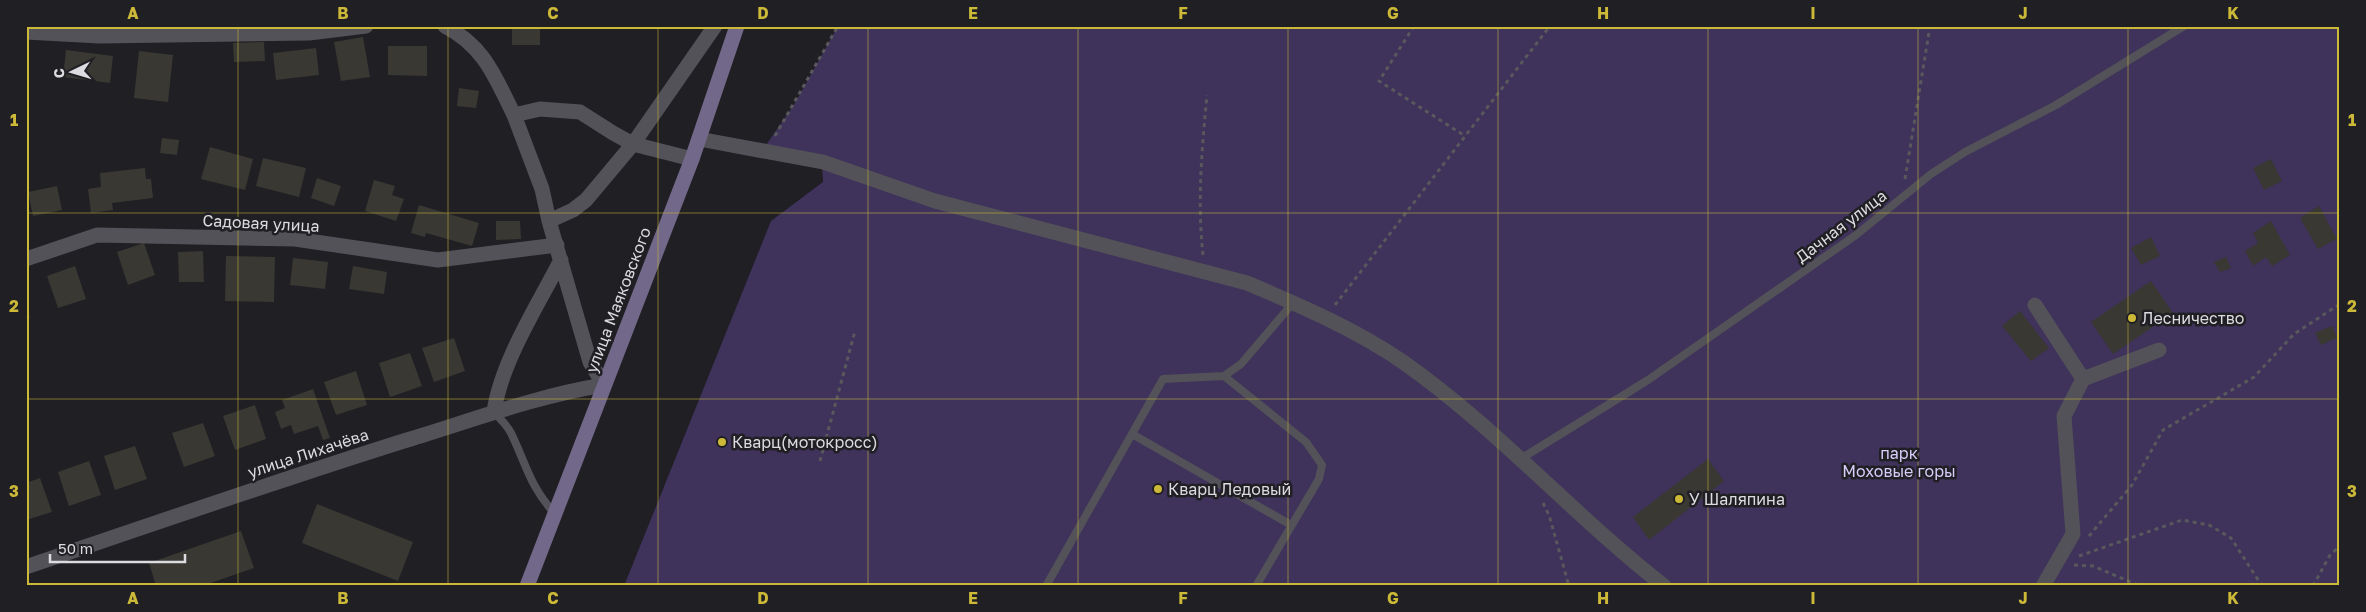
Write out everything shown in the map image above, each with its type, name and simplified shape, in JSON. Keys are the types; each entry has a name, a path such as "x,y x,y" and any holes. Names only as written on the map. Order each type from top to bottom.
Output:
{"main road":[{"name":"улица Маяковского","path":"527,586 692,159 737,26"}],"street":[{"path":"29,30 99,36 309,33 366,26"},
{"path":"445,26 473,44 488,65 514,115 542,189 549,221 590,362 604,385"},
{"path":"549,221 574,210 586,200 633,144 715,26"},
{"path":"514,115 540,109 580,112 612,134 633,144 692,159"},
{"path":"699,139 823,162 935,201 1248,283 1294,302 1401,360 1438,387 1522,458 1581,516 1664,586"},
{"name":"Садовая улица","path":"26,259 97,235 295,239 438,260 557,245"},
{"path":"494,412 497,392 524,331 561,260"},
{"path":"2035,305 2084,379"},
{"path":"2043,586 2073,534 2064,416 2084,379 2159,350"},
{"name":"улица Лихачёва","path":"26,567 276,481 494,412 568,391 604,385"}],"lane":[{"name":"Дачная улица","path":"1522,458 1648,380 1856,235 1931,174 1965,152 2056,105 2184,26"},
{"path":"1046,586 1164,379 1224,376 1240,364 1294,302"},
{"path":"1224,376 1306,442 1322,465 1319,479 1256,586"},
{"path":"494,412 510,431 528,476 540,497 555,514"},
{"path":"1132,434 1291,525"}],"path":[{"path":"762,151 779,132 838,26"},
{"path":"1414,26 1379,81 1465,136"},
{"path":"1324,318 1550,26"},
{"path":"1902,197 1930,26"},
{"path":"1205,273 1199,218 1201,152 1207,95"},
{"path":"2083,542 2096,530 2132,485 2163,430 2254,377 2294,334 2340,304"},
{"path":"820,461 855,331"},
{"path":"1541,498 1549,515 1569,586"},
{"path":"2056,564 2182,520 2209,525 2231,538 2262,586"},
{"path":"2313,586 2330,555 2340,546"},
{"path":"2056,564 2093,566 2140,586"}],"green space":[{"name":"парк Моховые горы","path":"838,26 2340,26 2340,586 624,586 771,221 823,182 822,162 762,151 795,103"}],"building":[{"path":"512,26 540,26 540,45 512,45"},
{"path":"363,37 370,77 341,81 334,42"},
{"path":"264,42 265,61 234,62 233,43"},
{"path":"388,46 427,46 427,76 388,75"},
{"path":"316,48 319,75 276,80 273,53"},
{"path":"66,50 113,56 110,83 63,77"},
{"path":"139,51 173,55 168,102 134,98"},
{"path":"459,88 479,91 476,108 457,106"},
{"path":"162,138 179,140 177,155 160,153"},
{"path":"210,147 253,159 245,190 201,179"},
{"path":"263,158 306,168 299,197 256,186"},
{"path":"2271,159 2282,181 2264,190 2253,168"},
{"path":"145,168 146,179 151,179 153,198 112,203 113,210 91,213 88,189 101,187 100,173"},
{"path":"317,178 341,186 334,206 311,198"},
{"path":"374,180 395,186 392,195 404,199 396,221 365,211"},
{"path":"57,186 62,210 33,216 28,192"},
{"path":"419,205 479,223 472,246 426,233 425,237 411,233"},
{"path":"2319,206 2337,239 2318,249 2300,218"},
{"path":"496,221 520,221 521,239 496,240"},
{"path":"2271,221 2290,255 2272,266 2266,257 2253,266 2245,251 2258,243 2253,233"},
{"path":"2151,237 2160,256 2141,265 2131,248"},
{"path":"144,243 155,275 128,285 117,252"},
{"path":"203,251 204,282 179,282 178,252"},
{"path":"226,256 275,257 274,302 225,301"},
{"path":"2226,257 2231,268 2220,272 2214,262"},
{"path":"293,258 328,262 325,289 290,285"},
{"path":"75,266 86,299 58,308 47,276"},
{"path":"353,266 387,272 384,294 349,289"},
{"name":"Лесничество","path":"2151,281 2173,313 2113,354 2091,322"},
{"path":"26,307 30,318 26,319"},
{"path":"2020,311 2049,348 2031,361 2002,326"},
{"path":"2332,326 2337,338 2321,345 2315,333"},
{"path":"454,338 465,371 434,382 422,348"},
{"path":"410,353 422,386 390,397 379,363"},
{"path":"356,371 367,405 336,415 324,382"},
{"path":"313,389 330,438 323,440 318,426 294,434 291,425 281,429 275,412 285,408 282,400"},
{"path":"255,405 266,439 235,450 223,416"},
{"path":"203,423 215,456 184,467 172,433"},
{"path":"135,446 147,479 115,490 104,456"},
{"name":"У Шаляпина","path":"1708,459 1724,481 1649,540 1633,517"},
{"path":"89,461 101,495 69,506 58,472"},
{"path":"40,478 52,512 26,520 26,483"},
{"path":"317,504 413,542 398,581 302,543"},
{"path":"241,531 254,568 202,586 156,586 149,563"}],"place":[{"name":"Лесничество","path":"2132,318"},
{"name":"Кварц(мотокросс)","path":"722,442"},
{"name":"Кварц Ледовый","path":"1158,489"},
{"name":"У Шаляпина","path":"1679,499"}]}
